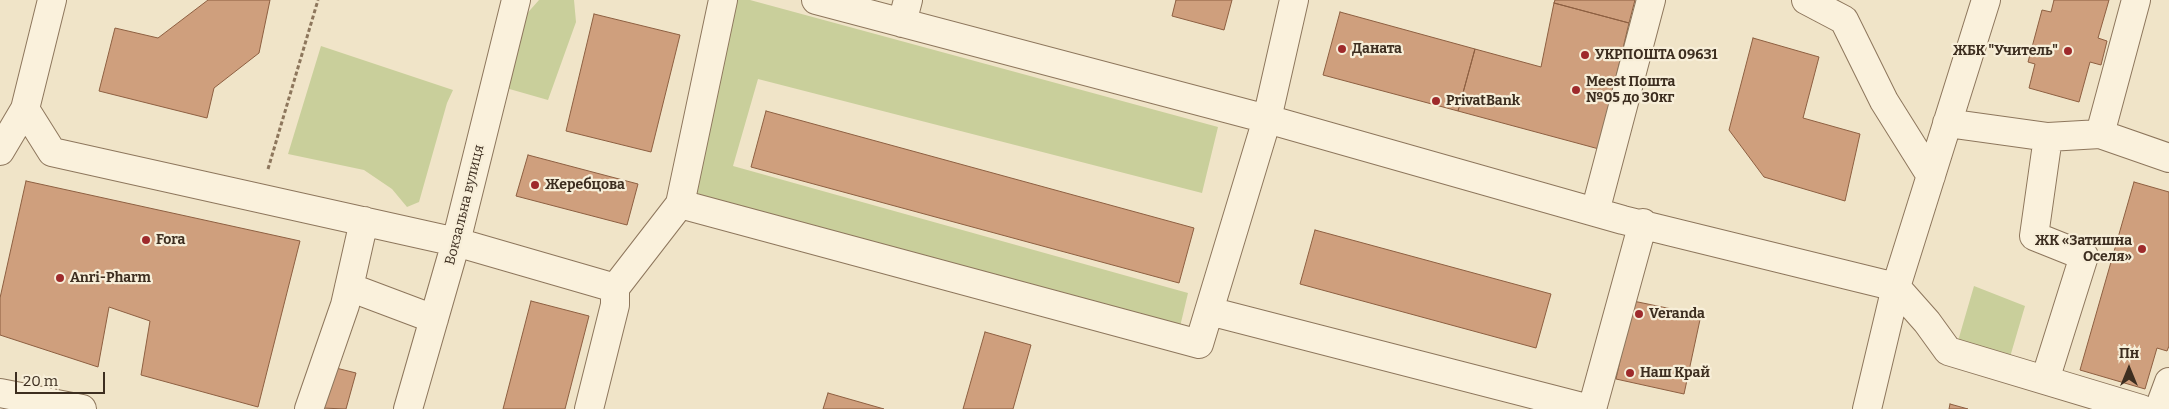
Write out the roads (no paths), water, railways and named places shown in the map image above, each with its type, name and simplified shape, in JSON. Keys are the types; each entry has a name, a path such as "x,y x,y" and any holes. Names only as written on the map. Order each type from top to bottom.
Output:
{"street":[{"path":"0,151 25,109 52,0"},
{"name":"Вокзальна вулиця","path":"408,409 456,242 516,0"},
{"path":"589,409 615,305 615,288 680,204 723,0"},
{"path":"816,0 905,11 1267,119 1595,212 1896,287 1927,322 1948,351 2141,409"},
{"path":"680,204 1199,344 1267,119 1294,0"},
{"path":"1595,212 1651,0"},
{"path":"1806,0 1844,20 1884,101 1931,176"},
{"path":"1867,409 1896,287 1986,0"},
{"path":"2100,134 2136,0"},
{"path":"25,109 52,152 456,242 615,288"},
{"path":"1947,123 2048,137 2100,134 2169,158"},
{"path":"2045,380 2084,256 2034,236 2048,137"},
{"path":"309,409 345,305 364,222"},
{"path":"1209,311 1591,409 1644,224"},
{"path":"349,287 434,319"},
{"path":"2159,409 2169,382"},
{"path":"0,393 82,409"}],"place":[{"name":"Даната","path":"1342,49"},
{"name":"ЖБК \"Учитель\"","path":"2068,51"},
{"name":"УКРПОШТА 09631","path":"1585,55"},
{"name":"Meest Пошта №05 до 30кг","path":"1576,90"},
{"name":"PrivatBank","path":"1436,101"},
{"name":"Жеребцова","path":"535,185"},
{"name":"Fora","path":"146,240"},
{"name":"ЖК «Затишна Оселя»","path":"2142,249"},
{"name":"Anri-Pharm","path":"60,278"},
{"name":"Veranda","path":"1639,314"},
{"name":"Наш Край","path":"1630,373"}]}
